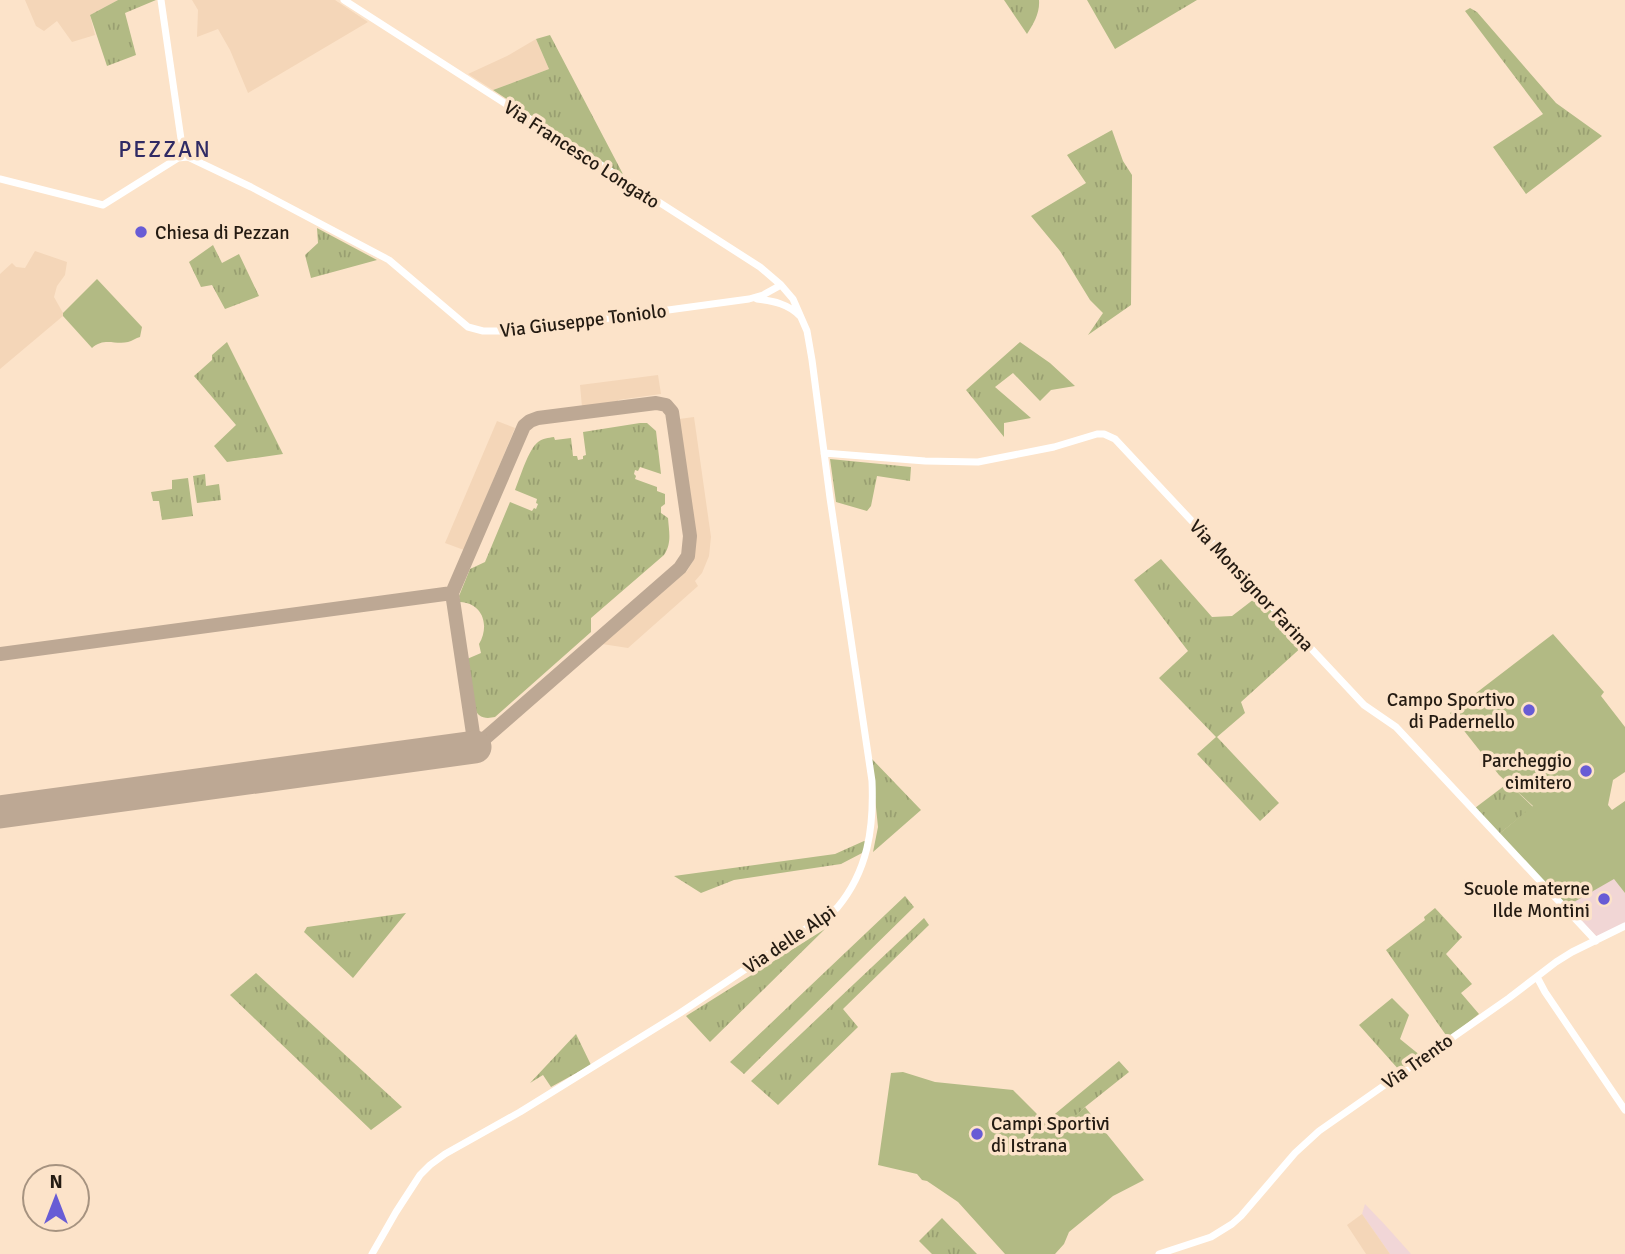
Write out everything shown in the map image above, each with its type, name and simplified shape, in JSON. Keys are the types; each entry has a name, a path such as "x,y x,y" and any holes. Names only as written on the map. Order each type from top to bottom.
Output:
{"street":[{"path":"0,179 103,205 173,161 182,149 161,0"},
{"name":"Via Francesco Longato","path":"344,0 760,267 793,299 804,323"},
{"name":"Via Giuseppe Toniolo","path":"182,149 193,159 389,260 468,327 483,331 514,331 749,299 761,299 788,306 800,315 804,323"},
{"path":"771,276 771,291"},
{"path":"761,299 769,299 784,288"},
{"name":"Via Giuseppe Toniolo","path":"749,299 784,288"},
{"name":"Via delle Alpi","path":"372,1254 420,1175 430,1165 680,1013 837,908 857,880 872,825 872,781 812,360 804,323"},
{"name":"Via Monsignor Farina","path":"824,453 978,462 1054,447 1097,434 1115,439 1364,705 1396,727 1596,941"},
{"name":"Via Trento","path":"1160,1254 1211,1237 1232,1224 1306,1141 1564,957 1625,926"},
{"path":"1537,977 1625,1110"}],"shaded area":[{"path":"25,0 118,0 90,15 95,35 72,42 57,21 44,31 36,26"},
{"path":"192,0 335,0 368,22 248,93 218,29 197,37 198,10"},
{"path":"536,39 549,69 493,90 468,74 507,56"},
{"path":"35,251 67,262 65,275 57,286 54,297 63,316 0,369 0,274 12,263 16,267 25,268"},
{"path":"658,375 661,394 582,407 580,385"},
{"path":"694,417 711,537 709,556 702,573 695,581 698,586 628,648 602,644 687,571 693,561 695,535 679,419"},
{"path":"497,421 515,428 464,550 445,543"},
{"path":"1614,878 1625,893 1625,924 1598,938 1567,906"},
{"path":"1365,1204 1411,1254 1390,1254 1362,1214"},
{"path":"1362,1214 1390,1254 1366,1254 1347,1225"}],"green space":[{"path":"118,0 156,0 125,13 136,55 107,66 90,15"},
{"path":"1004,0 1039,0 1037,14 1027,34"},
{"path":"1087,0 1197,0 1115,49"},
{"path":"1470,8 1477,12 1556,103 1602,136 1526,194 1493,147 1543,114 1465,11"},
{"path":"550,35 625,178 493,90 549,69 536,39"},
{"path":"1112,130 1123,161 1132,175 1131,305 1088,335 1103,313 1090,300 1060,251 1031,216 1086,183 1067,155"},
{"path":"317,228 377,260 311,278 305,255 318,243"},
{"path":"213,245 222,263 239,254 259,296 225,309 212,285 201,287 189,262"},
{"path":"97,279 142,327 140,337 123,343 105,342 92,348 63,316"},
{"path":"227,342 283,454 227,462 214,446 236,425 194,376"},
{"path":"1020,342 1050,363 1075,386 1051,390 1040,401 1013,373 995,387 1031,418 1004,423 1004,437 966,390"},
{"path":"647,423 656,431 661,474 640,467 638,471 635,470 635,479 657,487 657,491 665,494 661,513 668,518 667,551 591,618 591,632 495,717 479,715 472,697 467,659 481,653 479,644 484,623 479,611 468,603 460,602 459,596 470,569 485,562 510,502 532,511 536,509 537,499 515,490 531,451 544,439 571,438 573,456 577,456 578,460 583,459 586,455 583,432"},
{"path":"830,459 911,467 910,481 877,476 871,506 867,511 836,502"},
{"path":"205,474 206,486 219,484 221,500 197,503 193,476"},
{"path":"188,478 193,516 162,520 159,501 153,501 151,492 172,489 172,480"},
{"path":"1161,559 1212,617 1232,616 1258,596 1304,645 1241,702 1245,713 1217,737 1279,803 1260,821 1197,754 1216,737 1159,678 1188,651 1134,580"},
{"path":"1553,634 1604,692 1601,696 1625,727 1625,772 1613,780 1608,805 1612,810 1625,801 1625,893 1614,879 1567,906 1499,834 1533,806 1499,775 1450,713"},
{"path":"871,758 921,810 873,852 878,827"},
{"path":"1508,783 1533,807 1499,834 1475,808"},
{"path":"867,842 864,852 841,864 734,880 701,893 674,876 835,854"},
{"path":"905,896 914,907 744,1074 730,1062"},
{"path":"1435,908 1462,937 1446,954 1472,984 1461,993 1479,1014 1448,1038 1386,950 1425,920 1424,917"},
{"path":"406,913 353,978 304,932 307,927"},
{"path":"924,918 929,925 843,1009 858,1027 778,1105 751,1081"},
{"path":"825,929 710,1042 686,1016"},
{"path":"256,973 402,1107 371,1130 230,995"},
{"path":"1392,998 1409,1015 1400,1039 1421,1056 1400,1071 1359,1025"},
{"path":"576,1034 591,1065 551,1087 543,1075 530,1083"},
{"path":"1119,1061 1129,1072 1085,1107 1055,1136 1044,1123"},
{"path":"903,1072 935,1082 1013,1090 1055,1135 1085,1107 1144,1180 1113,1196 1069,1232 1064,1244 1055,1254 1005,1254 958,1202 922,1180 917,1174 878,1165 891,1073"},
{"path":"942,1218 977,1254 932,1254 919,1241"}],"taxiway":[{"path":"452,593 524,426 530,421 656,403 666,405 672,412 690,536 688,556 680,568 475,747"},
{"path":"0,654 452,593 475,747"}],"runway":[{"path":"0,812 475,747"}],"place":[{"name":"Chiesa di Pezzan","path":"141,232"},
{"name":"Campo Sportivo di Padernello","path":"1529,710"},
{"name":"Parcheggio cimitero","path":"1586,771"},
{"name":"Scuole materne Ilde Montini","path":"1604,899"},
{"name":"Campi Sportivi di Istrana","path":"977,1134"}],"district":[{"name":"PEZZAN","path":"165,149"}]}
